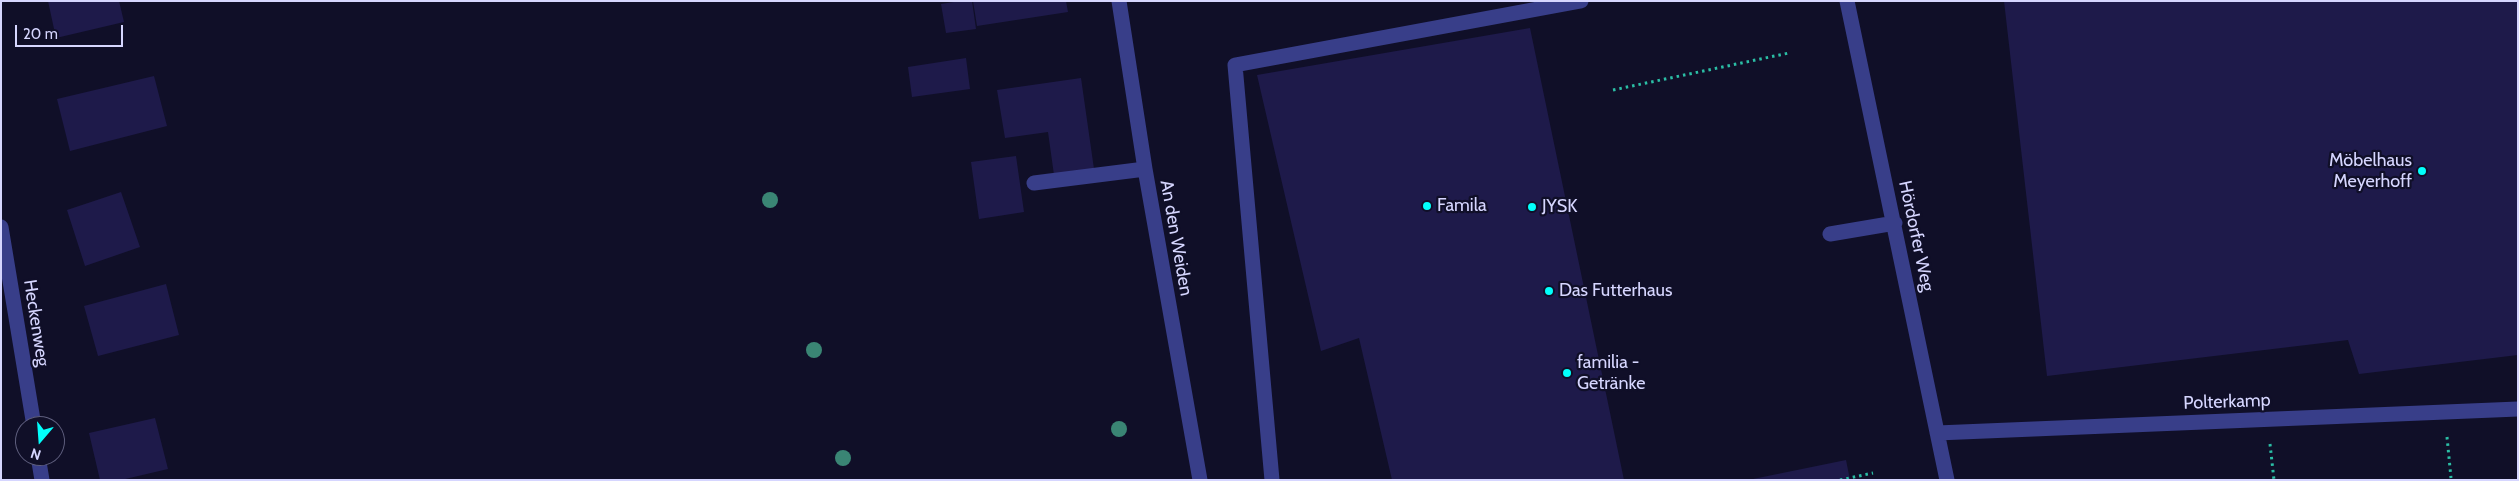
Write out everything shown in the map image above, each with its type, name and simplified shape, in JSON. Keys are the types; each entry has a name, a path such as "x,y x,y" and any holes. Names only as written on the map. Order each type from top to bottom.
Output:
{"street":[{"name":"An den Weiden","path":"1119,1 1145,169 1200,480"},
{"path":"1272,480 1235,65 1581,1"},
{"name":"Hördorfer Weg","path":"1847,1 1895,223 1947,480"},
{"path":"1034,183 1145,169"},
{"path":"1830,234 1895,223"},
{"name":"Heckenweg","path":"1,227 32,416"},
{"name":"Polterkamp","path":"1938,433 2518,409"},
{"path":"40,466 42,480"}],"path":[{"path":"1613,90 1789,53"},
{"path":"2445,412 2451,478"},
{"path":"2266,419 2274,480"},
{"path":"1840,480 1873,473"}],"building":[{"path":"48,1 119,1 124,22 56,38"},
{"path":"972,1 976,29 946,33 941,4"},
{"path":"973,1 1066,1 1068,12 977,26"},
{"name":"Möbelhaus Meyerhoff","path":"2004,1 2518,1 2518,355 2359,374 2348,340 2047,376"},
{"name":"Famila","path":"1530,28 1624,480 1392,480 1359,338 1321,351 1257,75"},
{"path":"966,58 970,89 912,97 908,67"},
{"path":"154,76 167,126 70,151 57,99"},
{"path":"1081,78 1094,169 1054,175 1048,132 1005,138 997,90"},
{"path":"1016,156 1024,212 979,219 971,162"},
{"path":"121,192 140,247 85,266 67,210"},
{"path":"166,284 179,335 98,356 84,306"},
{"path":"155,418 168,469 121,480 100,480 89,433"},
{"path":"1846,460 1850,480 1753,480 1753,479"}],"place":[{"name":"Möbelhaus Meyerhoff","path":"2422,171"},
{"name":"Famila","path":"1427,206"},
{"name":"JYSK","path":"1532,207"},
{"name":"Das Futterhaus","path":"1549,291"},
{"name":"familia - Getränke","path":"1567,373"}]}
